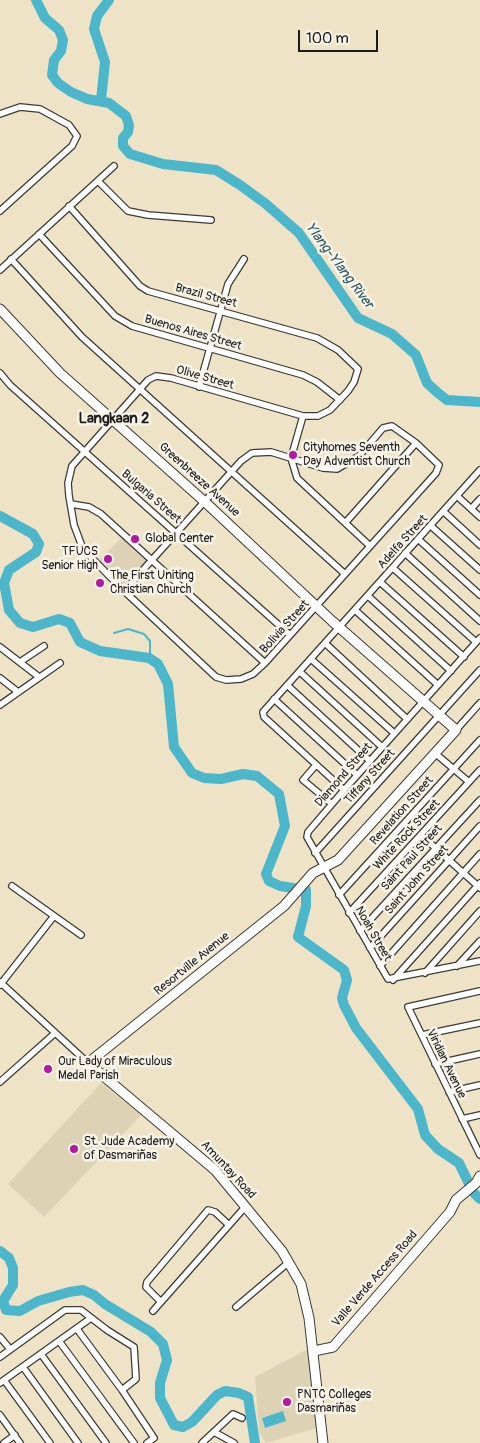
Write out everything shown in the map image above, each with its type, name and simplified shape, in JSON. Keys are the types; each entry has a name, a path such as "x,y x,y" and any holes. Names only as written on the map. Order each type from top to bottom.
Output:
{"street":[{"path":"0,114 20,107 40,109 69,125 77,136 72,146 0,210"},
{"path":"0,270 114,166"},
{"path":"98,181 128,211 148,216 211,220"},
{"name":"Brazil Street","path":"69,206 140,286 148,291 221,310 323,341 350,359 356,365 358,373"},
{"name":"Buenos Aires Street","path":"39,234 115,316 148,332 303,375 317,382 340,400"},
{"path":"11,259 82,337 345,574"},
{"path":"199,387 228,284 244,260"},
{"name":"Greenbreeze Avenue","path":"0,309 60,373 318,606 329,611 342,627 456,730"},
{"name":"Olive Street","path":"71,504 69,478 72,466 148,380 156,376 171,378 303,416 318,416 325,414 340,400 354,382 358,373"},
{"name":"Bulgaria Street","path":"0,374 10,386 290,635"},
{"path":"303,416 292,458 297,478 370,546"},
{"path":"124,591 252,453 271,452 323,468 343,467 359,456 383,428 387,426 396,427 416,443 346,522"},
{"name":"Bolivia Street","path":"71,504 74,525 83,549 124,591 216,677 226,680 241,679 253,674 265,663 318,606 439,468 437,462 416,443"},
{"name":"Adelfa Street","path":"316,765 263,714 480,470"},
{"path":"457,496 480,517"},
{"path":"470,509 480,498"},
{"path":"71,504 81,504 96,510 265,663"},
{"path":"443,511 480,545"},
{"path":"431,526 480,570"},
{"path":"418,539 480,595"},
{"path":"406,553 480,621"},
{"path":"393,568 478,640"},
{"path":"380,582 464,657"},
{"path":"368,596 451,671"},
{"path":"355,610 438,685"},
{"name":"Diamond Street","path":"324,869 307,835 357,775 478,640"},
{"path":"325,643 407,718"},
{"path":"0,646 39,677"},
{"path":"20,662 44,646"},
{"path":"311,659 394,733"},
{"path":"0,705 60,663"},
{"name":"Tiffany Street","path":"315,853 480,670"},
{"path":"300,672 382,747"},
{"path":"0,678 18,692"},
{"path":"287,685 370,762"},
{"path":"274,700 357,775"},
{"name":"Resortville Avenue","path":"88,1063 284,906 308,880 343,856 480,703"},
{"name":"Revelation Street","path":"339,895 480,740"},
{"path":"436,754 469,782"},
{"path":"332,804 304,780 316,765 344,790"},
{"name":"White Rock Street","path":"349,912 480,770"},
{"name":"Saint Paul Street","path":"360,931 480,800"},
{"name":"Saint John Street","path":"370,948 480,826"},
{"path":"393,980 479,886 421,835"},
{"path":"380,966 480,854"},
{"name":"Noah Street","path":"324,869 386,978 393,980"},
{"path":"12,886 81,935"},
{"path":"424,974 480,911"},
{"path":"1,983 54,916"},
{"path":"457,966 480,941"},
{"path":"393,980 480,962"},
{"name":"Amuntay Road","path":"1,983 54,1034 215,1170 246,1206 288,1262 300,1284 305,1301 314,1351 324,1443"},
{"name":"Viridian Avenue","path":"480,991 408,1007 480,1155"},
{"path":"422,1035 480,1023"},
{"path":"0,1082 54,1034"},
{"path":"435,1064 480,1054"},
{"path":"449,1092 480,1085"},
{"path":"462,1119 480,1115"},
{"name":"Valle Verde Access Road","path":"314,1351 333,1347 453,1211 456,1200 478,1180"},
{"path":"153,1311 246,1206"},
{"path":"161,1302 146,1287 147,1282 208,1210 215,1212 229,1225"},
{"path":"236,1307 288,1262"},
{"path":"0,1357 65,1310 81,1310 123,1341 132,1344 135,1350 133,1356 136,1379 122,1390"},
{"path":"50,1443 2,1382 90,1318"},
{"path":"77,1329 122,1390 154,1438 147,1443"},
{"path":"0,1337 10,1350"},
{"path":"59,1341 134,1443"},
{"path":"42,1354 106,1443"},
{"path":"23,1367 78,1443"},
{"path":"202,1443 233,1414 242,1418"},
{"path":"0,1415 20,1443"},
{"path":"214,1432 234,1443"},
{"path":"4,1443 15,1436"}],"shaded area":[{"path":"122,537 149,562 125,587 98,562"},
{"name":"St. Jude Academy of Dasmariñas","path":"101,1083 141,1115 44,1217 8,1184"},
{"name":"PNTC Colleges Dasmariñas","path":"312,1347 319,1427 266,1443 259,1432 255,1377"}],"water":[{"path":"283,1411 286,1421 265,1428 262,1418"}],"waterway":[{"name":"Ylang-Ylang River","path":"36,0 45,18 59,30 63,40 61,51 54,60 52,75 58,83 71,92 87,99 109,103 126,116 129,125 128,132 123,138 123,146 130,154 163,164 216,170 240,185 266,204 299,233 358,318 392,334 416,355 427,383 438,393 447,400 480,402"},
{"name":"Ylang-Ylang River","path":"101,100 105,62 94,29 97,16 109,0"},
{"path":"0,516 33,534 39,544 36,552 9,570 4,583 9,610 20,623 33,627 59,619 70,623 80,642 100,651 149,658 158,664 168,684 174,747 192,773 204,778 221,779 243,774 257,776 279,794 285,826 266,874 269,881 280,886 306,890 306,906 298,937 344,970 347,980 342,998 356,1028 418,1109 425,1135 438,1149 459,1163 473,1192 480,1199"},
{"path":"114,633 128,629 144,634 150,641 150,654 153,661"},
{"path":"0,1251 9,1258 13,1268 13,1285 3,1301 6,1310 20,1311 38,1301 69,1292 83,1290 94,1295 105,1304 151,1332 163,1344 167,1360 160,1383 160,1398 174,1425 183,1427 192,1422 217,1395 225,1391 239,1393 248,1397 255,1443"}],"place":[{"name":"Cityhomes Seventh Day Adventist Church","path":"293,455"},
{"name":"Global Center","path":"135,539"},
{"name":"TFUCS Senior High","path":"108,559"},
{"name":"The First Uniting Christian Church","path":"100,583"},
{"name":"Our Lady of Miraculous Medal Parish","path":"48,1069"},
{"name":"St. Jude Academy of Dasmariñas","path":"74,1149"},
{"name":"PNTC Colleges Dasmariñas","path":"287,1402"}],"district":[{"name":"Langkaan 2","path":"114,419"}]}
